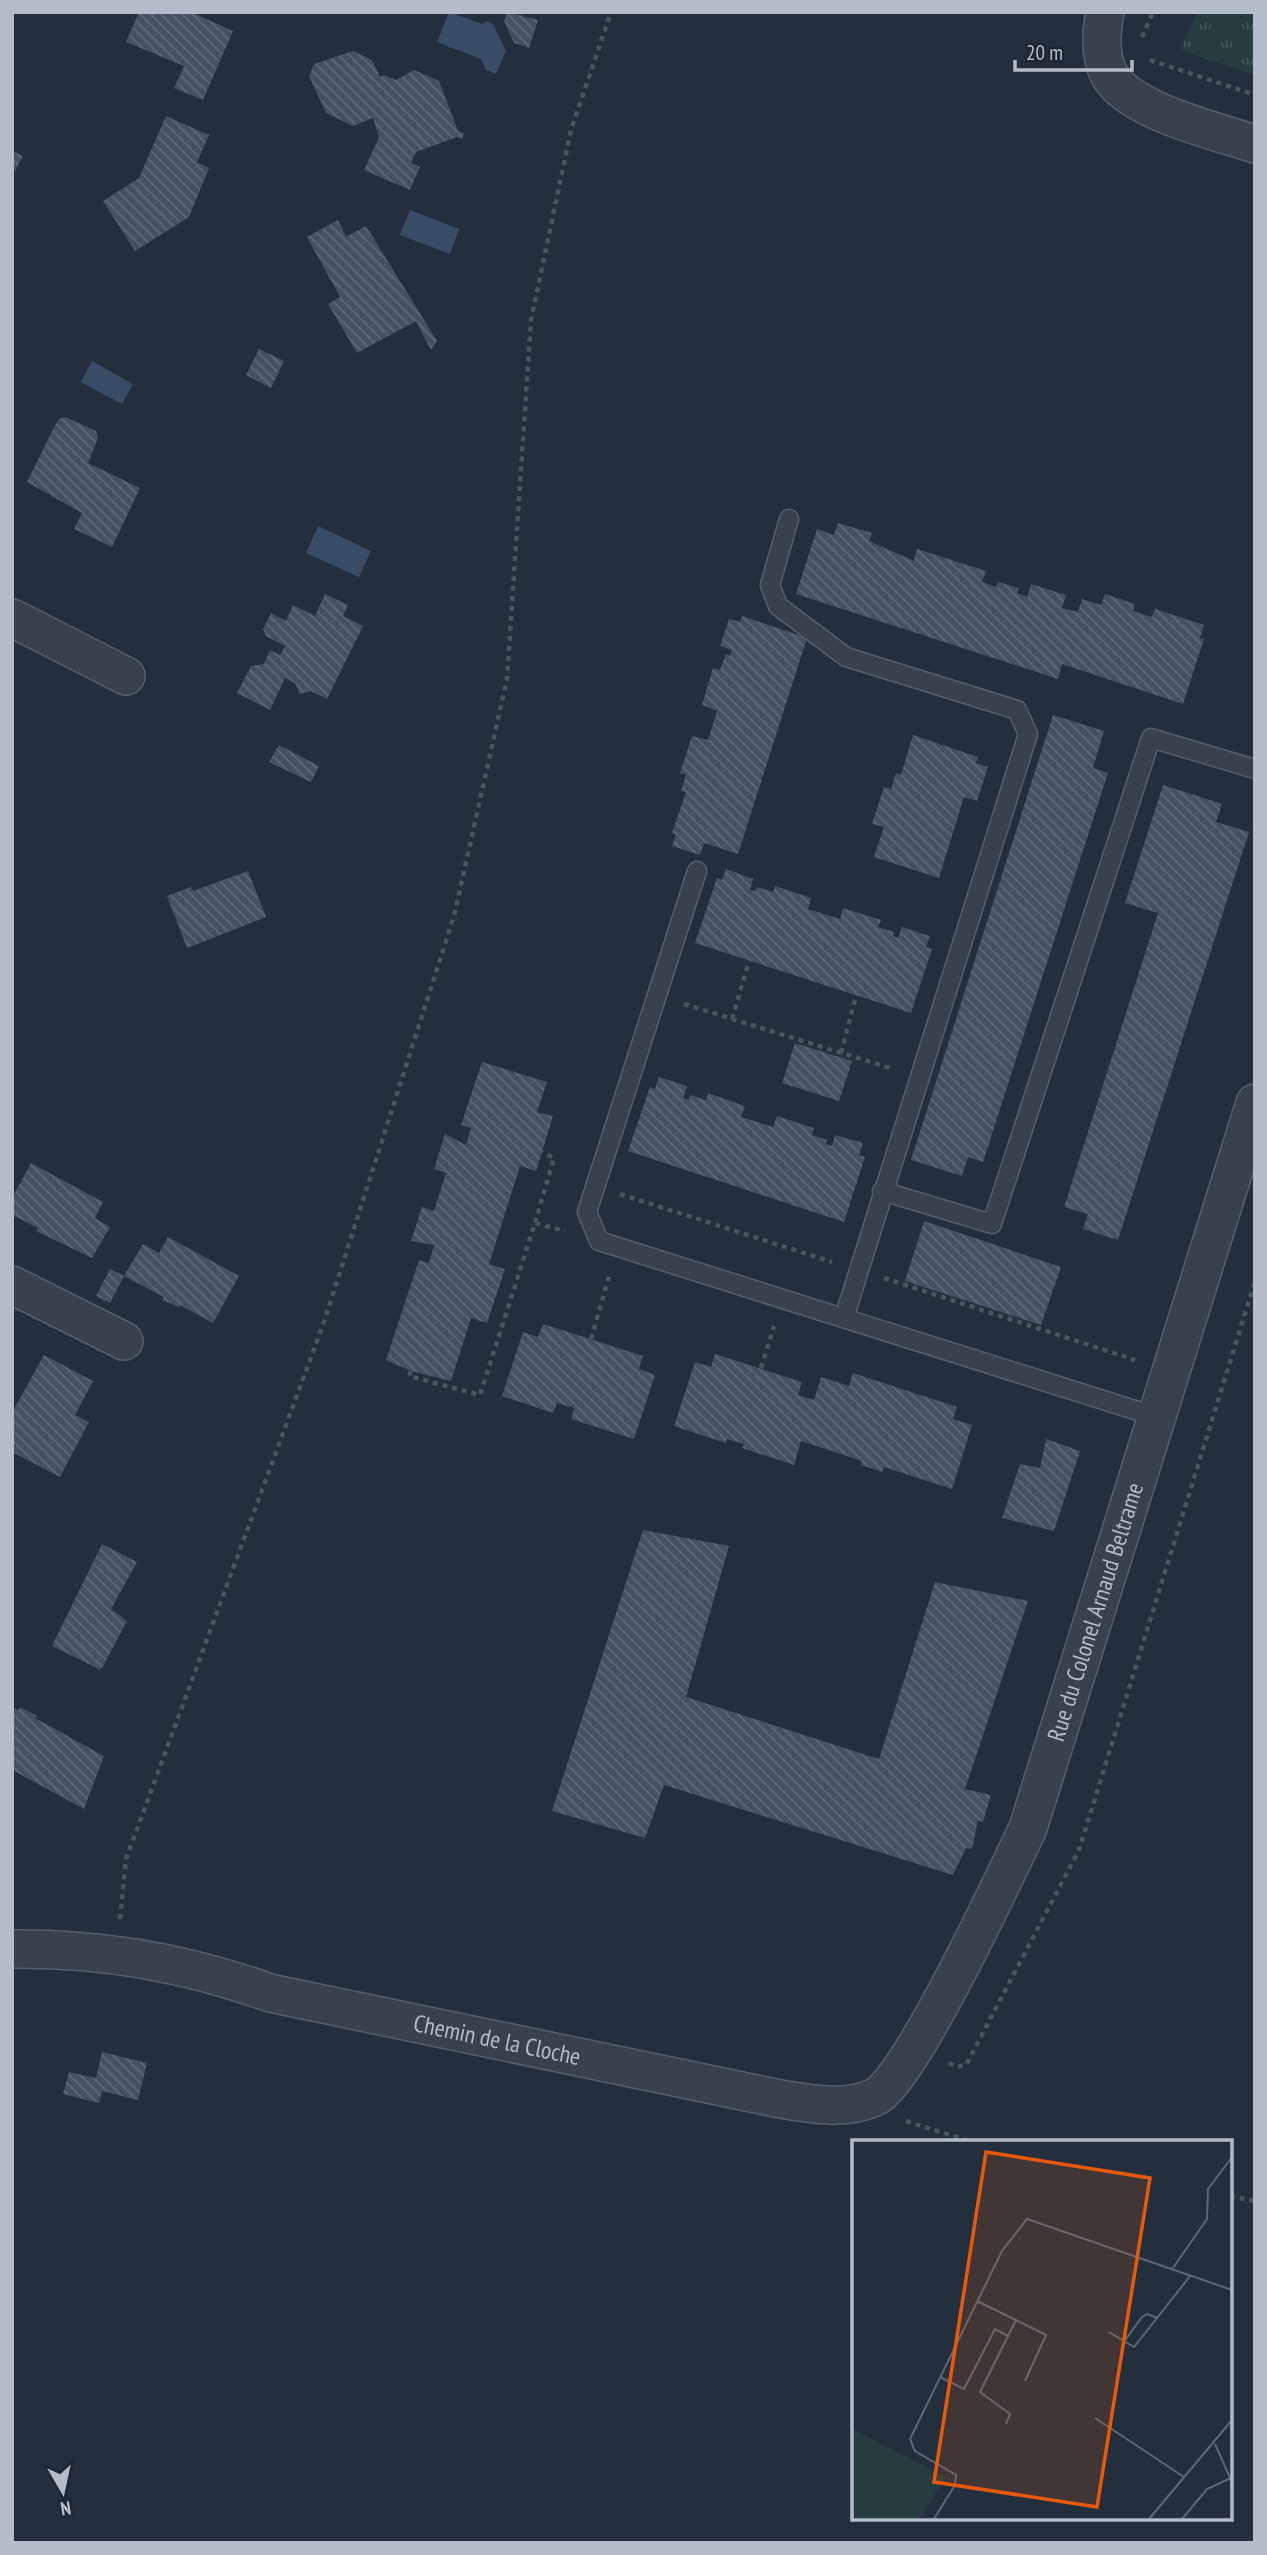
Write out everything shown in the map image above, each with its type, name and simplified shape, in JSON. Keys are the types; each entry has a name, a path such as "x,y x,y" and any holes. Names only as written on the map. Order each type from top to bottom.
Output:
{"street":[{"path":"1105,12 1101,32 1106,65 1110,76 1134,98 1170,115 1255,144"},
{"path":"12,618 127,676"},
{"name":"Rue du Colonel Arnaud Beltrame","path":"878,2096 901,2072 983,1921 1028,1828 1255,1103"},
{"path":"12,1285 124,1341"},
{"name":"Chemin de la Cloche","path":"12,1950 56,1949 116,1954 214,1972 270,1993 780,2099 845,2106 878,2096"}],"lane":[{"path":"789,519 770,585 778,606 846,657 1017,710 1028,734 845,1318"},
{"path":"883,1191 992,1224 1151,738 1255,769"},
{"path":"696,871 587,1212 599,1241 1157,1417"}],"path":[{"path":"119,1925 126,1858 324,1322 454,916 508,679 531,320 571,130 611,12"},
{"path":"1140,41 1153,12"},
{"path":"1142,50 1148,59 1255,95"},
{"path":"732,1019 749,961"},
{"path":"841,1053 856,996"},
{"path":"672,1001 900,1071"},
{"path":"411,1371 409,1376 480,1395 554,1158 542,1152"},
{"path":"615,1192 1135,1360"},
{"path":"535,1223 599,1241"},
{"path":"591,1339 617,1247"},
{"path":"916,2044 956,2067 966,2065 1079,1850 1255,1281"},
{"path":"761,1368 783,1299"},
{"path":"878,2096 892,2116 966,2140"},
{"path":"1232,2196 1255,2201"}],"green space":[{"path":"1197,12 1255,12 1255,75 1180,50"}],"water":[{"path":"449,12 482,24 487,21 493,24 506,51 496,74 486,70 481,59 437,42"},
{"path":"410,210 459,229 450,254 400,235"},
{"path":"92,361 133,384 122,404 81,382"},
{"path":"318,526 371,551 359,577 306,553"}],"building":[{"path":"139,12 191,12 233,31 203,100 174,88 184,66 126,42"},
{"path":"507,12 538,20 529,48 514,43 504,21"},
{"path":"353,51 372,60 380,77 384,75 396,80 414,70 439,81 458,131 464,133 462,139 457,137 416,152 411,163 420,167 410,190 364,170 379,137 373,118 353,126 326,113 309,76 314,64"},
{"path":"166,116 209,135 197,162 209,168 189,217 135,251 103,201 139,178"},
{"path":"12,151 23,156 15,171 12,169"},
{"path":"338,220 346,237 366,226 437,341 431,350 416,321 357,353 328,304 340,297 307,237"},
{"path":"259,349 284,361 271,388 246,375"},
{"path":"65,417 96,431 98,438 88,463 140,488 112,547 74,529 82,513 27,482 59,419"},
{"path":"838,523 872,533 869,541 914,561 917,549 986,571 982,582 996,587 998,582 1019,588 1017,593 1027,597 1031,584 1066,595 1062,608 1078,612 1082,599 1101,605 1105,594 1135,604 1133,611 1152,617 1155,609 1204,625 1200,638 1204,639 1183,704 1062,664 1058,679 796,594 817,529 834,535"},
{"path":"325,594 348,605 343,616 363,626 327,699 311,691 300,694 295,683 285,678 270,710 237,693 251,666 264,664 270,650 280,655 285,646 266,636 263,629 271,613 286,621 293,605 315,616"},
{"path":"742,616 807,638 738,854 704,843 700,855 672,846 676,835 672,833 686,792 681,791 686,775 680,773 692,736 708,740 717,711 702,705 713,668 720,670 726,654 730,656 732,650 720,646 729,619 740,622"},
{"path":"1053,715 1104,731 1093,768 1108,773 983,1162 968,1157 962,1176 911,1160"},
{"path":"913,735 978,757 976,763 988,767 977,801 964,797 939,878 874,857 884,827 872,824 884,787 891,789 896,773 901,775"},
{"path":"279,745 319,766 311,782 269,762"},
{"path":"1163,785 1222,804 1216,822 1249,832 1118,1240 1083,1229 1088,1214 1064,1207 1158,913 1125,903"},
{"path":"726,869 753,879 750,890 755,891 757,887 773,892 775,886 811,898 808,909 840,919 843,908 881,920 878,927 894,932 893,936 898,938 902,927 930,936 926,947 932,949 911,1013 695,943 717,878 722,880"},
{"path":"248,871 266,917 187,948 167,896 191,887 193,891"},
{"path":"795,1043 852,1061 839,1101 782,1083"},
{"path":"482,1062 547,1082 537,1112 553,1116 536,1171 520,1166 489,1264 505,1269 487,1323 471,1318 451,1381 411,1371 386,1360 419,1260 429,1263 434,1245 411,1241 422,1207 434,1211 446,1173 434,1169 445,1134 466,1145 471,1128 461,1125"},
{"path":"659,1077 687,1086 683,1098 689,1100 690,1095 706,1100 708,1093 745,1106 741,1117 773,1127 777,1116 814,1128 812,1135 827,1140 826,1144 832,1146 835,1135 863,1143 859,1155 865,1157 844,1222 628,1151 650,1087 655,1089"},
{"path":"31,1163 103,1202 95,1218 110,1227 92,1258 36,1231 38,1228 12,1215 12,1198"},
{"path":"924,1221 1061,1267 1041,1325 905,1281"},
{"path":"168,1237 239,1276 213,1323 180,1305 179,1307 162,1300 164,1297 124,1276 143,1244 159,1253"},
{"path":"110,1269 124,1276 110,1303 96,1296"},
{"path":"543,1324 643,1356 639,1369 655,1375 634,1439 571,1419 574,1408 557,1403 553,1413 502,1396 523,1332 538,1337"},
{"path":"715,1354 802,1382 798,1395 814,1400 821,1377 849,1386 853,1373 957,1407 953,1419 972,1425 952,1489 884,1467 882,1472 861,1465 862,1461 801,1441 794,1465 742,1448 744,1444 727,1439 726,1443 674,1426 695,1362 711,1367"},
{"path":"44,1355 93,1381 75,1415 89,1422 60,1477 12,1452 12,1413"},
{"path":"1046,1439 1080,1451 1054,1531 1002,1518 1020,1464 1040,1468"},
{"path":"643,1530 729,1546 686,1697 879,1759 935,1582 1028,1601 965,1789 991,1795 983,1822 978,1820 972,1849 966,1848 953,1875 664,1785 645,1838 552,1811"},
{"path":"102,1544 137,1562 111,1609 127,1621 101,1670 52,1646"},
{"path":"12,1707 18,1710 20,1707 37,1716 35,1718 104,1756 84,1809 12,1770"},
{"path":"102,2052 147,2063 138,2100 102,2091 99,2103 63,2094 69,2072 96,2078"}]}
